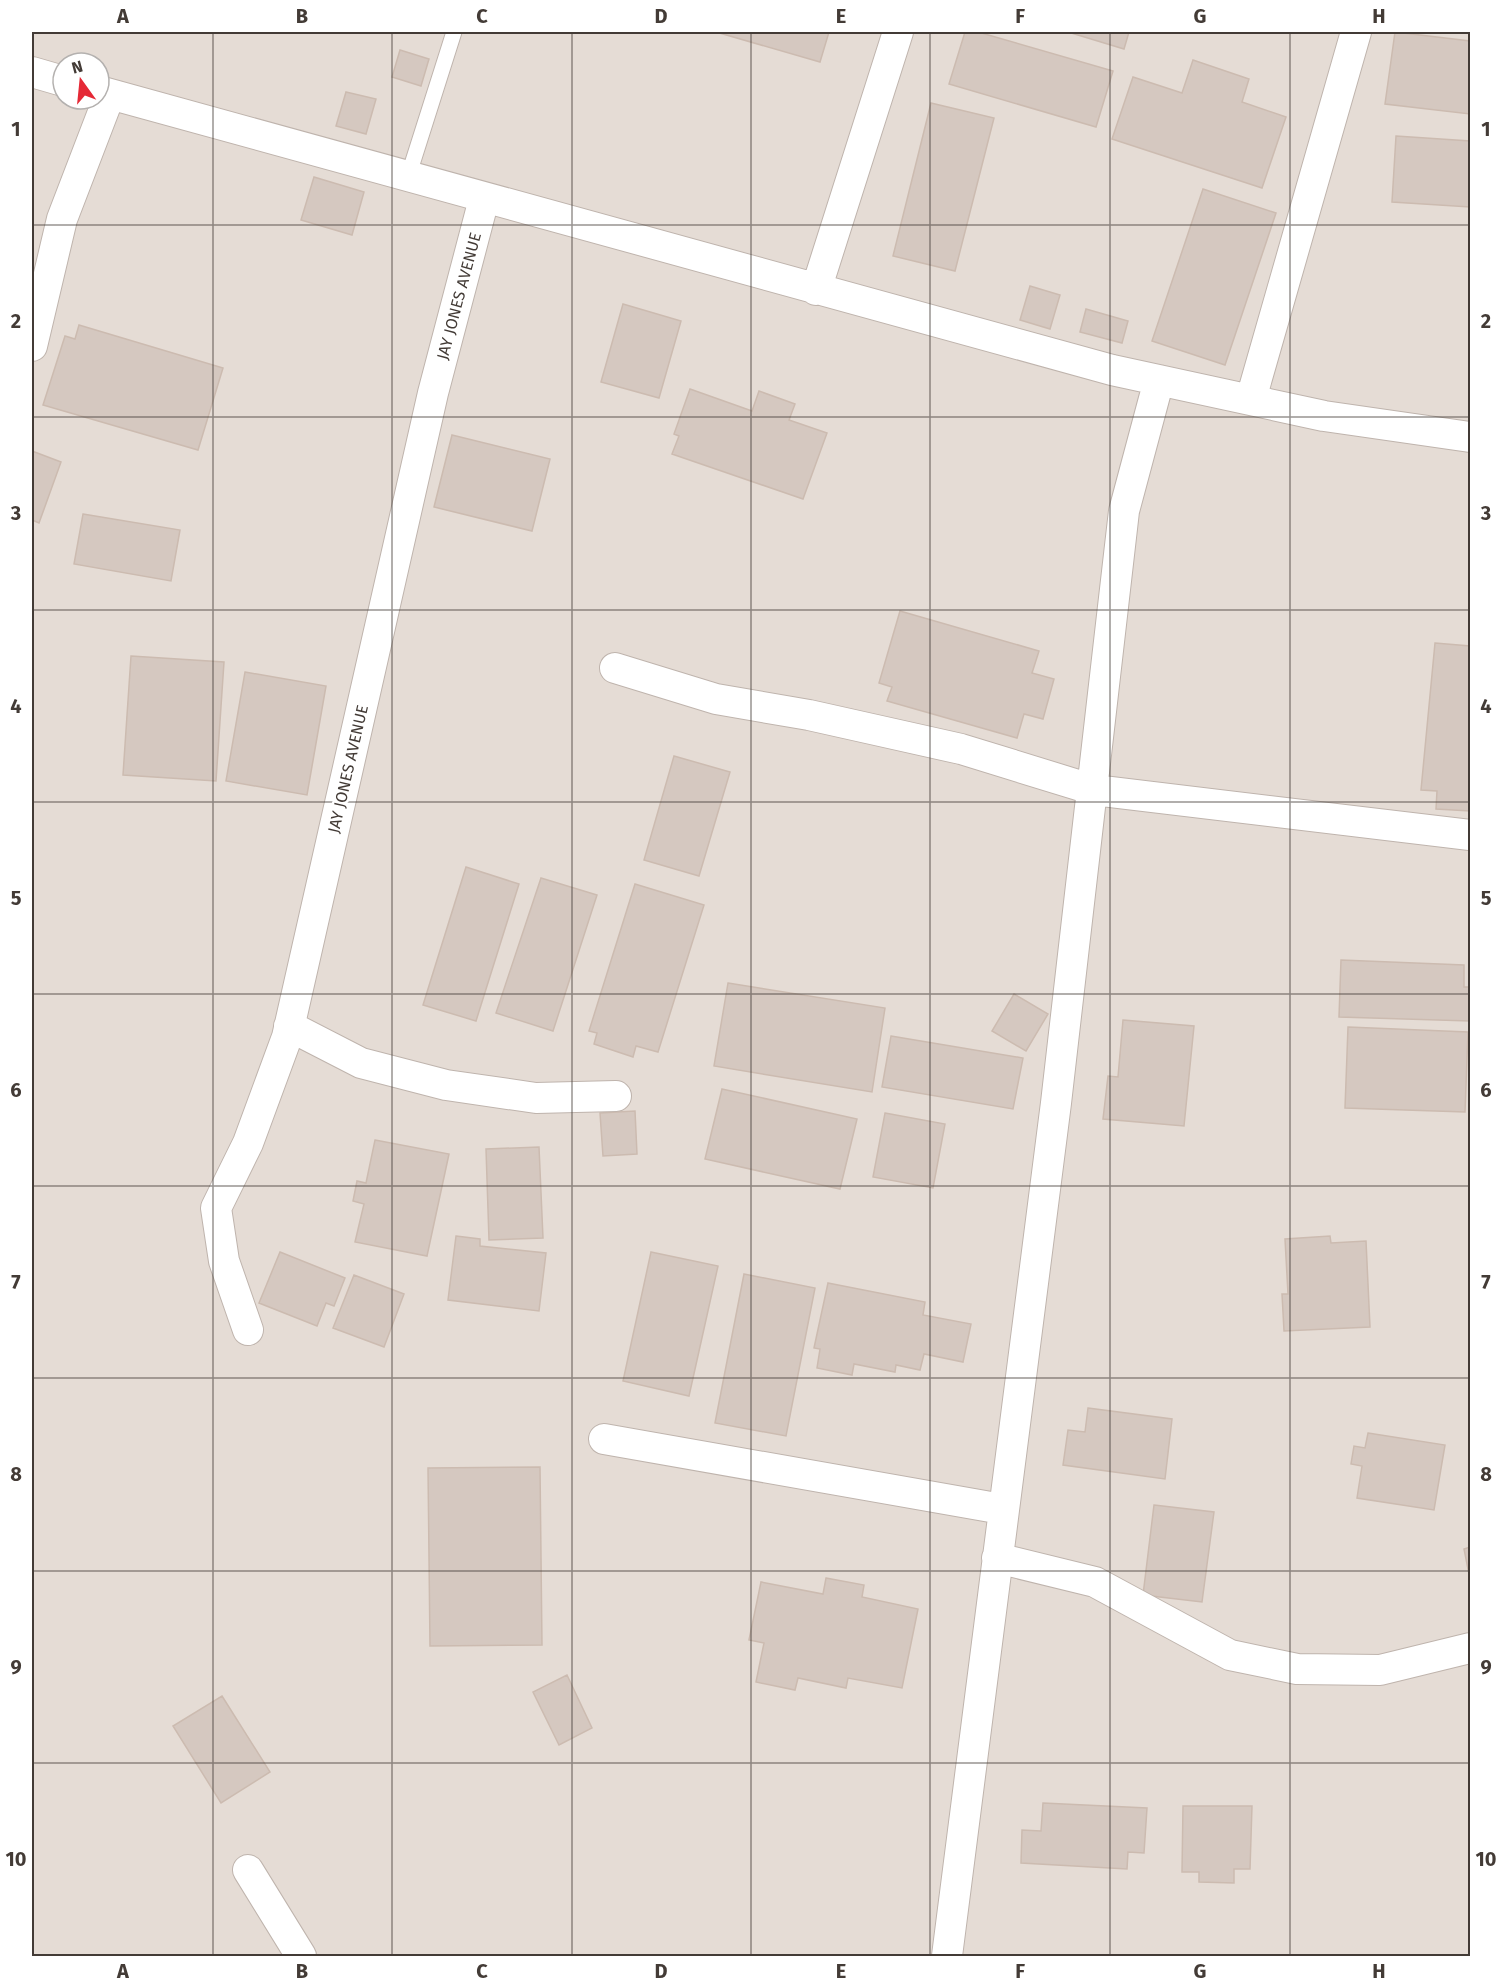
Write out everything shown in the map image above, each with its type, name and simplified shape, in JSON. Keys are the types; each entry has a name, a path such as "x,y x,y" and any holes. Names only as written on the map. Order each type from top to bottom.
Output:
{"street":[{"path":"816,290 898,32"},
{"path":"1251,399 1356,32"},
{"path":"32,72 51,78"},
{"path":"111,95 816,290 1158,380 1324,416 1470,436"},
{"path":"32,346 62,219 98,111"},
{"name":"JAY JONES AVENUE","path":"248,1330 225,1261 216,1208 248,1143 290,1026 433,393 484,199"},
{"path":"947,1956 1002,1509 1056,1103 1094,790 1124,511 1158,380"},
{"path":"615,668 716,699 809,715 961,749 1094,790 1470,835"},
{"path":"290,1026 361,1063 446,1086 536,1098 616,1095"},
{"path":"604,1440 1002,1509"},
{"path":"997,1558 1095,1582 1230,1655 1297,1669 1380,1670 1470,1648"},
{"path":"248,1870 301,1956"}],"lane":[{"path":"408,177 454,32"}],"shaded area":[{"path":"32,32 1470,32 1470,1956 32,1956"}],"building":[{"path":"716,32 829,32 820,62"},
{"path":"965,32 978,32 1113,71 1096,127 949,84"},
{"path":"1068,32 1129,32 1124,49"},
{"path":"1395,32 1470,41 1470,114 1385,104"},
{"path":"400,50 429,59 421,86 392,77"},
{"path":"1193,60 1249,79 1242,102 1286,117 1262,188 1112,139 1133,77 1182,93"},
{"path":"346,92 376,99 366,134 336,126"},
{"path":"931,103 994,118 955,271 893,256"},
{"path":"1396,136 1470,141 1470,207 1392,202"},
{"path":"314,177 364,192 352,235 301,220"},
{"path":"1203,189 1276,213 1225,365 1152,341"},
{"path":"1030,286 1060,295 1050,329 1020,320"},
{"path":"623,304 681,321 659,398 601,382"},
{"path":"1086,309 1128,321 1122,343 1080,332"},
{"path":"79,325 223,368 198,450 43,405 65,336 75,339"},
{"path":"690,389 752,411 759,391 795,404 789,420 827,433 803,499 672,454 679,436 674,434"},
{"path":"452,435 550,459 532,531 434,507"},
{"path":"32,451 61,462 39,523 32,520"},
{"path":"83,514 180,530 171,581 74,564"},
{"path":"900,611 1039,651 1032,673 1054,679 1043,719 1024,714 1017,738 887,701 892,687 879,683"},
{"path":"1435,643 1470,646 1470,811 1436,809 1437,791 1421,790"},
{"path":"131,656 224,662 216,781 123,775"},
{"path":"245,672 326,686 307,795 226,781"},
{"path":"674,756 730,772 699,876 644,860"},
{"path":"466,867 519,884 476,1021 423,1005"},
{"path":"541,878 597,895 553,1031 496,1013"},
{"path":"635,884 704,905 658,1052 636,1046 633,1057 594,1044 597,1033 589,1031"},
{"path":"1341,960 1464,965 1464,987 1470,987 1470,1021 1339,1017"},
{"path":"728,983 885,1008 872,1092 714,1066"},
{"path":"1014,994 1048,1014 1026,1051 992,1031"},
{"path":"1123,1020 1194,1026 1184,1126 1103,1119 1108,1076 1118,1077"},
{"path":"1348,1027 1468,1032 1465,1112 1345,1108"},
{"path":"891,1036 1023,1058 1013,1109 882,1087"},
{"path":"722,1089 857,1119 840,1189 705,1159"},
{"path":"635,1111 637,1154 603,1156 600,1113"},
{"path":"885,1113 945,1124 933,1188 873,1177"},
{"path":"375,1140 449,1154 427,1256 355,1242 364,1204 353,1201 357,1181 366,1183"},
{"path":"539,1147 543,1238 489,1240 486,1149"},
{"path":"456,1236 480,1239 480,1246 546,1253 539,1311 448,1300"},
{"path":"1330,1236 1331,1243 1366,1241 1370,1327 1284,1331 1282,1294 1288,1294 1285,1239"},
{"path":"280,1252 345,1278 334,1306 326,1303 317,1326 259,1303"},
{"path":"651,1252 718,1266 689,1396 623,1381"},
{"path":"744,1274 815,1288 786,1436 715,1423"},
{"path":"354,1275 404,1294 384,1347 333,1328"},
{"path":"828,1283 925,1302 923,1315 971,1324 963,1362 924,1354 920,1370 896,1365 895,1372 854,1364 852,1375 817,1368 820,1349 814,1348"},
{"path":"1088,1408 1172,1419 1165,1479 1063,1465 1068,1430 1085,1432"},
{"path":"1368,1433 1445,1445 1434,1510 1357,1498 1362,1466 1351,1464 1354,1446 1365,1448"},
{"path":"540,1467 542,1645 430,1646 428,1468"},
{"path":"1154,1505 1214,1512 1202,1602 1143,1595"},
{"path":"1470,1547 1470,1579 1464,1549"},
{"path":"826,1578 864,1585 862,1597 918,1609 902,1688 848,1678 846,1688 798,1678 795,1690 756,1682 764,1643 749,1640 761,1582 823,1594"},
{"path":"567,1675 592,1728 559,1745 533,1692"},
{"path":"222,1696 270,1772 221,1803 173,1726"},
{"path":"1043,1803 1147,1808 1144,1853 1128,1852 1127,1869 1021,1863 1022,1830 1041,1831"},
{"path":"1183,1806 1252,1806 1250,1869 1234,1869 1234,1883 1199,1882 1199,1872 1182,1872"}]}
